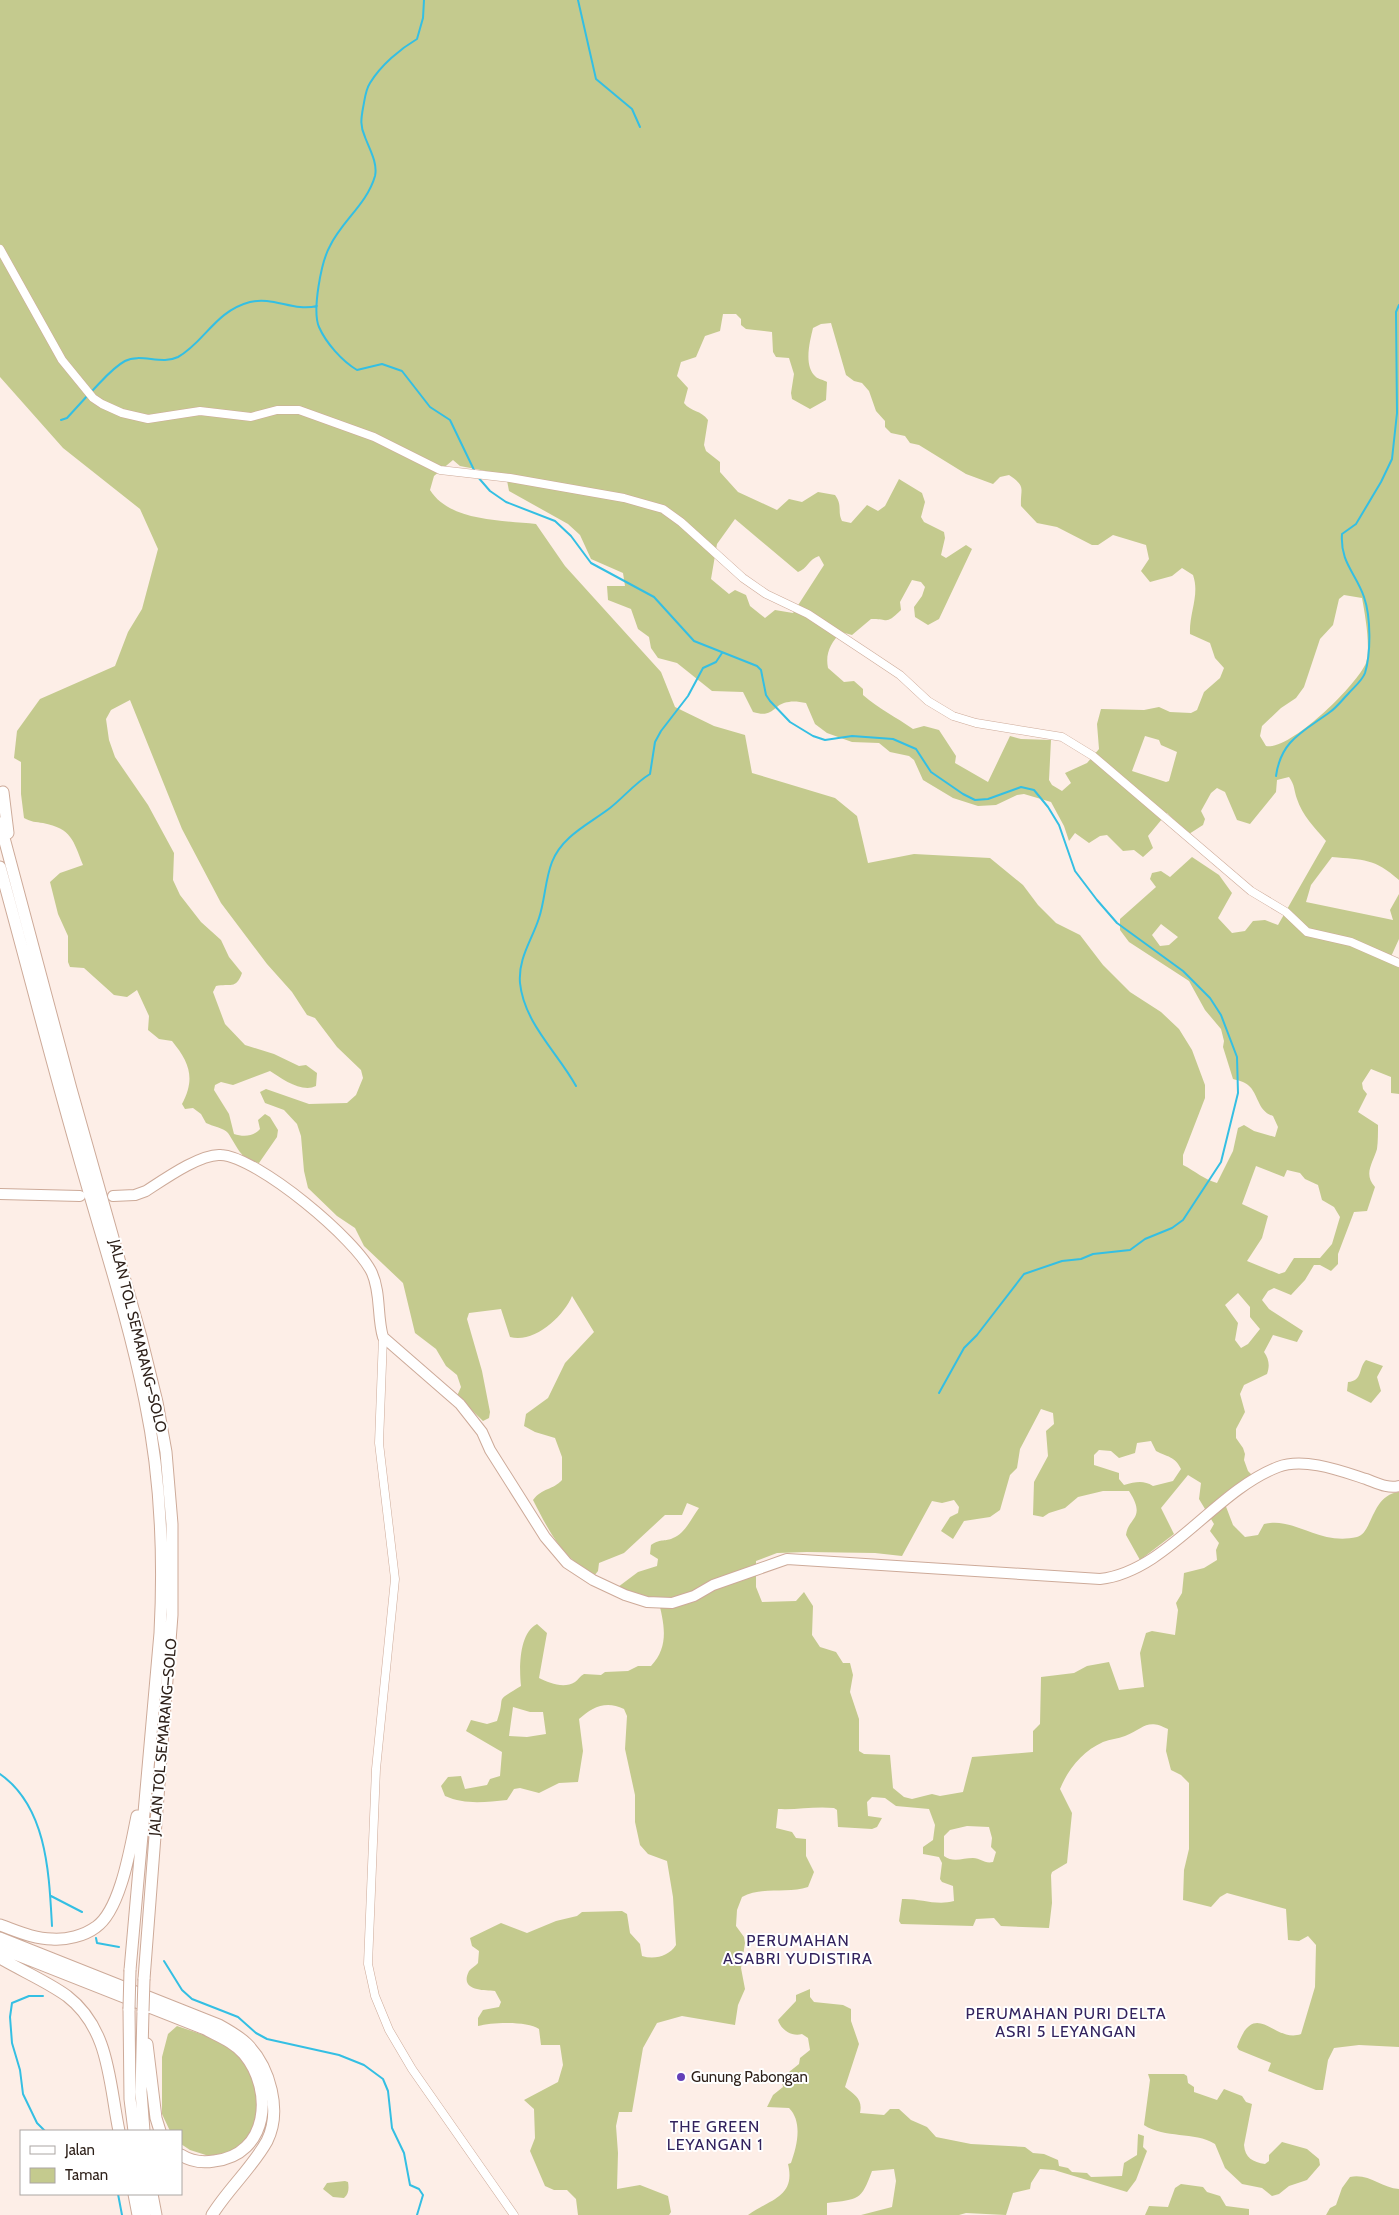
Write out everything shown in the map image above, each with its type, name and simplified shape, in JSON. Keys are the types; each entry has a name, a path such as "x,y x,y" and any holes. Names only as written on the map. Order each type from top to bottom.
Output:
{"highway":[{"path":"3,792 12,866"},
{"name":"JALAN TOL SEMARANG–SOLO","path":"0,823 71,1089 141,1336 157,1402 166,1452 172,1524 172,1615 144,1979 141,2092 144,2130"},
{"name":"JALAN TOL SEMARANG–SOLO","path":"0,867 131,1343 146,1402 154,1452 161,1521 162,1584 130,1970 130,2099 134,2130"},
{"path":"11,934 24,956"},
{"path":"0,1925 38,1938 72,1938 96,1927 104,1918 119,1891 129,1855 150,1744"},
{"path":"0,1938 219,2025 247,2044 258,2057 267,2074 274,2113 268,2139 253,2162 212,2215"},
{"path":"0,1948 205,2029 228,2041 243,2053 260,2082 264,2098 260,2124 253,2139 248,2147 236,2156 222,2160 203,2162 182,2155"},
{"path":"0,1958 67,1996 84,2013 97,2032 103,2046 112,2082 120,2130"},
{"path":"143,2012 156,2118 160,2130"},
{"path":"134,2195 138,2215"},
{"path":"142,2195 146,2215"},
{"path":"152,2195 156,2215"}],"main road":[{"path":"113,1196 134,1195 146,1191 214,1155 227,1156 279,1182 311,1207 354,1246 372,1274 382,1337 393,1349 460,1404 482,1432 490,1450 545,1537 567,1563 593,1580 625,1595 647,1602 672,1603 694,1596 713,1585 787,1559 1100,1579 1112,1578 1134,1570 1154,1557 1240,1488 1289,1463 1335,1470 1386,1486 1399,1486"},
{"path":"0,1194 80,1196"},
{"path":"382,1351 393,1349"}],"street":[{"path":"0,249 55,349 72,374 93,398 122,413 148,419 158,419 200,411 251,417 277,410 299,410 374,437 406,451 429,466 452,473 491,476 624,498 663,509 681,522 743,578 766,594 808,614 854,644 900,675 934,705 953,716 976,723 1062,737 1094,756 1251,891 1286,912 1307,932 1351,942 1399,963"},
{"path":"382,1337 379,1443 395,1579 376,1769 368,1964 375,1996 389,2030 412,2069 514,2215"}],"green space":[{"path":"0,0 1399,0 1399,880 1368,861 1332,857 1311,885 1306,902 1393,920 1390,910 1399,894 1399,939 1389,961 1399,967 1399,1094 1391,1093 1391,1077 1371,1069 1362,1083 1363,1089 1367,1094 1358,1112 1378,1125 1377,1149 1369,1173 1371,1182 1375,1187 1367,1211 1354,1212 1338,1254 1338,1264 1331,1271 1320,1265 1314,1265 1305,1280 1291,1295 1274,1288 1268,1291 1262,1300 1269,1309 1303,1331 1297,1342 1273,1335 1264,1352 1268,1363 1267,1374 1244,1385 1240,1394 1245,1412 1236,1429 1236,1438 1243,1448 1244,1460 1248,1471 1254,1477 1225,1504 1233,1525 1245,1537 1258,1535 1264,1524 1275,1523 1286,1524 1330,1538 1343,1539 1357,1537 1362,1534 1383,1500 1399,1492 1399,2047 1359,2045 1334,2048 1328,2060 1323,2090 1316,2090 1268,2071 1271,2063 1239,2050 1237,2047 1244,2032 1251,2025 1258,2023 1282,2033 1291,2035 1301,2034 1315,1987 1316,1945 1308,1936 1299,1941 1288,1940 1286,1909 1227,1893 1220,1897 1211,1907 1183,1900 1184,1870 1189,1849 1189,1783 1181,1775 1171,1770 1166,1751 1168,1729 1150,1724 1125,1736 1106,1741 1089,1750 1077,1761 1063,1782 1060,1789 1072,1813 1067,1863 1052,1872 1051,1875 1052,1903 1049,1928 1001,1926 994,1918 976,1919 973,1926 901,1924 899,1921 902,1899 941,1903 954,1901 953,1886 942,1882 940,1879 942,1863 939,1857 923,1854 923,1847 933,1840 935,1825 929,1809 896,1806 885,1798 872,1797 867,1802 868,1816 882,1818 877,1827 872,1829 838,1827 837,1810 834,1808 778,1809 776,1828 792,1832 796,1838 806,1839 806,1856 814,1872 808,1887 758,1892 742,1897 737,1910 736,1926 744,1937 745,1943 741,1968 745,1989 738,2005 735,2025 682,2016 657,2023 643,2048 632,2112 619,2112 616,2126 618,2153 617,2189 640,2185 668,2196 671,2212 669,2215 578,2215 576,2199 567,2190 554,2190 545,2186 530,2151 535,2138 534,2109 524,2100 558,2082 563,2065 560,2045 541,2045 539,2029 534,2026 518,2023 501,2023 478,2026 478,2018 483,2010 499,2007 501,2002 495,1991 474,1988 467,1982 469,1971 478,1963 479,1951 472,1946 470,1938 501,1923 527,1933 556,1921 577,1916 582,1912 622,1911 627,1914 630,1933 640,1944 642,1956 652,1958 661,1956 670,1952 676,1945 673,1897 667,1861 648,1854 640,1845 635,1822 635,1795 625,1749 627,1716 624,1709 617,1706 605,1705 594,1708 579,1719 583,1751 578,1782 559,1783 539,1793 520,1788 514,1789 507,1800 483,1802 460,1801 445,1796 441,1786 448,1777 461,1776 465,1789 487,1785 490,1779 500,1776 502,1752 466,1731 471,1720 487,1724 497,1721 503,1698 521,1686 520,1661 524,1643 531,1629 537,1624 547,1633 539,1678 547,1682 566,1685 575,1682 584,1674 601,1675 605,1672 628,1671 638,1666 651,1666 661,1650 664,1634 658,1599 635,1595 618,1587 638,1572 657,1566 658,1559 650,1554 651,1545 681,1533 699,1508 687,1503 682,1515 665,1515 624,1553 599,1563 598,1571 594,1576 573,1560 558,1543 533,1500 540,1493 555,1486 562,1480 562,1457 555,1438 535,1432 524,1426 526,1414 548,1398 565,1363 594,1332 572,1296 562,1312 547,1327 529,1336 519,1338 510,1337 501,1309 469,1313 467,1319 482,1371 490,1412 489,1418 483,1421 457,1396 461,1387 457,1375 446,1366 436,1349 415,1333 403,1283 364,1246 355,1228 337,1216 308,1188 304,1171 301,1136 297,1124 284,1110 265,1103 260,1092 266,1089 309,1104 347,1103 356,1095 363,1078 361,1070 337,1047 315,1018 307,1015 292,992 267,964 221,903 182,829 130,700 111,710 106,719 109,740 115,757 148,805 174,853 173,880 180,895 201,922 221,940 229,957 242,973 235,984 216,986 213,992 225,1024 245,1045 274,1054 299,1066 306,1065 317,1073 316,1086 305,1088 298,1086 270,1071 233,1085 221,1082 215,1085 214,1090 229,1114 234,1134 244,1136 254,1134 260,1129 258,1120 265,1114 270,1117 278,1130 277,1137 259,1163 253,1162 240,1152 226,1131 206,1123 201,1114 193,1108 185,1109 182,1104 189,1086 189,1071 186,1063 172,1041 159,1039 148,1030 149,1016 137,990 127,997 114,995 84,968 70,967 68,962 68,936 58,914 50,882 60,873 83,865 74,842 66,832 53,826 24,818 21,794 21,762 14,758 17,731 40,699 115,666 128,632 142,609 158,549 140,509 63,448 0,377","holes":["723,314 736,314 741,319 741,325 746,329 772,332 773,352 776,357 789,358 794,374 792,399 810,409 826,400 827,382 816,377 812,372 808,353 810,340 813,328 821,324 831,323 846,375 854,381 862,383 869,391 876,411 885,421 885,427 891,433 905,436 910,443 919,445 966,474 993,484 1000,477 1009,475 1020,485 1022,491 1021,506 1037,523 1057,527 1092,545 1098,545 1113,535 1146,545 1149,559 1141,571 1150,582 1172,576 1182,568 1193,575 1195,597 1190,634 1210,643 1215,658 1224,668 1220,678 1204,692 1197,710 1191,713 1170,712 1159,707 1144,710 1101,709 1097,724 1099,749 1087,763 1065,773 1071,783 1062,791 1052,785 1049,780 1051,740 1021,739 1010,736 988,782 955,763 956,756 939,730 924,726 913,729 881,709 863,695 863,689 854,681 844,682 828,668 827,658 834,640 841,632 852,635 871,619 889,620 896,615 901,610 900,602 912,580 921,582 925,587 922,596 914,607 915,617 928,625 939,619 972,549 966,545 946,558 941,555 945,538 944,532 924,522 921,517 925,502 922,493 899,479 885,506 878,511 867,505 851,523 842,521 839,502 835,495 818,492 802,502 789,499 777,510 738,492 720,472 720,462 706,451 704,445 708,420 684,403 688,388 677,376 681,362 696,357 705,336 720,331","453,460 460,466 506,475 509,491 568,524 580,535 591,559 623,573 625,586 607,586 608,600 631,609 638,629 649,637 651,648 658,658 677,663 712,691 743,692 753,712 766,714 784,703 806,703 815,724 827,733 852,742 879,743 890,752 909,756 914,760 923,780 953,798 978,806 996,805 1017,795 1024,794 1051,802 1064,826 1069,841 1075,833 1089,843 1100,836 1107,835 1123,851 1134,850 1143,857 1153,848 1148,836 1167,813 1189,834 1203,825 1205,819 1201,811 1211,793 1217,788 1225,792 1237,820 1250,824 1276,792 1277,780 1289,777 1302,810 1326,841 1278,925 1265,920 1253,921 1245,931 1232,933 1218,918 1232,893 1219,875 1192,857 1170,877 1161,871 1152,873 1150,879 1156,887 1120,919 1120,930 1129,942 1189,981 1205,1010 1221,1029 1224,1041 1223,1047 1233,1079 1248,1085 1264,1110 1273,1116 1278,1127 1275,1137 1254,1131 1244,1125 1238,1128 1233,1151 1217,1183 1204,1178 1183,1165 1183,1155 1205,1098 1205,1085 1192,1050 1179,1029 1161,1012 1130,992 1103,965 1080,935 1056,923 1038,905 1023,885 990,858 914,854 868,863 857,816 835,798 752,773 745,735 714,726 675,707 661,672 565,566 536,524 478,518 450,508 430,490 434,476","735,519 798,572 819,556 824,565 793,613 775,610 765,618 750,606 746,595 735,590 729,594 711,579 717,544","1344,595 1362,598 1368,640 1366,663 1350,686 1322,715 1290,738 1277,745 1266,746 1260,736 1262,726 1281,708 1296,698 1304,687 1320,639 1333,625 1339,599","1145,736 1159,740 1161,745 1177,752 1169,781 1166,782 1132,771","1161,924 1178,937 1169,945 1160,946 1152,935","1256,1166 1284,1177 1287,1170 1300,1173 1305,1179 1318,1185 1322,1200 1334,1207 1340,1217 1332,1244 1320,1258 1294,1258 1285,1272 1279,1274 1247,1261 1262,1238 1268,1216 1242,1204","1238,1293 1250,1307 1250,1317 1260,1329 1248,1344 1241,1348 1235,1340 1238,1323 1225,1305","1041,1409 1053,1413 1054,1424 1046,1431 1048,1456 1034,1482 1033,1515 1043,1517 1065,1508 1078,1497 1103,1491 1129,1491 1134,1500 1136,1512 1126,1535 1140,1560 1174,1534 1161,1508 1188,1475 1201,1483 1199,1499 1214,1524 1210,1531 1219,1543 1216,1550 1217,1560 1204,1568 1184,1573 1182,1593 1176,1603 1178,1610 1175,1635 1152,1631 1146,1633 1140,1653 1144,1687 1119,1690 1109,1662 1087,1666 1074,1673 1041,1677 1040,1724 1033,1731 1033,1752 972,1757 963,1792 940,1796 932,1794 912,1799 904,1797 893,1788 890,1755 864,1754 859,1751 859,1719 850,1692 853,1675 850,1663 843,1663 836,1652 820,1647 812,1635 813,1606 804,1592 796,1601 762,1602 756,1587 756,1561 777,1553 875,1553 902,1556 932,1501 942,1503 954,1500 959,1507 958,1513 950,1517 941,1531 953,1539 964,1521 990,1517 1000,1510 1010,1475 1017,1468 1020,1449","1151,1441 1156,1451 1173,1459 1181,1469 1173,1481 1153,1486 1139,1482 1124,1485 1119,1479 1119,1473 1094,1465 1094,1455 1099,1450 1111,1451 1119,1458 1135,1453 1137,1443","513,1707 530,1712 543,1712 546,1734 527,1737 509,1736","967,1826 989,1827 992,1838 991,1847 996,1852 993,1862 973,1858 954,1860 944,1856 944,1836 950,1830"]},
{"path":"1366,1360 1383,1366 1377,1377 1381,1391 1371,1403 1347,1391 1348,1382 1358,1377"},
{"path":"810,1989 810,1997 814,2002 843,2005 851,2009 851,2021 859,2044 845,2087 859,2101 860,2113 884,2115 890,2109 899,2109 911,2120 927,2127 936,2137 971,2144 1025,2147 1033,2153 1044,2154 1058,2160 1059,2166 1068,2168 1072,2172 1087,2173 1091,2177 1122,2176 1124,2163 1137,2155 1138,2134 1144,2136 1143,2147 1147,2151 1136,2180 1127,2192 1054,2170 1040,2169 1031,2183 1030,2189 1013,2193 1006,2215 966,2213 959,2215 861,2215 892,2207 896,2181 894,2169 872,2171 865,2188 857,2197 846,2201 827,2203 827,2215 748,2215 779,2196 788,2184 788,2164 791,2163 798,2134 796,2120 789,2108 767,2107 773,2095 783,2087 784,2076 799,2064 800,2058 810,2050 808,2038 802,2034 798,2035 787,2032 778,2020 796,2001 796,1995"},
{"path":"177,2026 207,2036 234,2050 247,2064 259,2100 256,2127 235,2151 209,2156 190,2150 182,2145 182,2130 170,2130 162,2114 162,2057 168,2034"},
{"path":"1148,2074 1184,2074 1187,2076 1188,2083 1194,2087 1194,2092 1217,2100 1224,2089 1242,2096 1246,2102 1252,2104 1244,2145 1246,2153 1253,2161 1265,2164 1269,2161 1269,2155 1282,2142 1307,2149 1319,2159 1320,2165 1307,2180 1289,2186 1279,2194 1272,2196 1262,2188 1242,2184 1225,2168 1215,2144 1198,2138 1161,2132 1144,2125 1150,2080"},
{"path":"1350,2177 1363,2177 1399,2189 1399,2215 1326,2215 1330,2208 1336,2205 1342,2188"},
{"path":"348,2182 348,2189 347,2195 344,2198 333,2197 323,2189 327,2183"},
{"path":"1181,2184 1203,2187 1207,2192 1220,2196 1226,2206 1249,2209 1249,2215 1145,2215 1149,2206 1168,2207 1175,2188"}],"waterway":[{"path":"424,0 423,18 417,39 385,64 374,76 367,89 361,119 363,133 374,161 375,176 366,195 341,228 327,253 318,286 317,320 322,333 330,345 340,357 357,370 382,364 402,371 430,407 450,420 475,472"},
{"path":"578,0 596,79 632,109 640,127"},
{"path":"91,392 111,371 125,361 137,358 165,360 178,357 195,344 228,312 238,306 259,301 300,307 317,306"},
{"path":"1276,776 1279,764 1288,745 1302,732 1335,708 1365,673 1369,645 1368,614 1361,589 1343,553 1342,534 1356,524 1381,482 1392,459 1397,413 1396,312 1399,305"},
{"path":"61,420 67,418 88,395"},
{"path":"477,476 490,491 506,502 555,521 571,536 591,563 654,597 694,641 757,666 761,670 766,695 770,701 790,722 813,736 825,740 852,736 893,739 916,749 931,772 975,800 988,799 1021,787 1034,790 1048,807 1059,825 1075,871 1097,900 1117,923 1183,971 1210,998 1221,1015 1237,1057 1238,1093 1221,1162 1183,1220 1172,1228 1145,1239 1130,1250 1093,1254 1081,1259 1062,1261 1024,1274 977,1335 964,1348 939,1393"},
{"path":"576,1086 535,1024 523,998 520,983 521,965 539,918 552,862 562,845 569,838 610,808 650,774 655,742 661,731 688,696 703,668 716,662 722,653"},
{"path":"0,1774 16,1788 28,1804 43,1842 47,1863 52,1926"},
{"path":"51,1896 82,1912"},
{"path":"96,1938 97,1943 119,1947"},
{"path":"164,1961 182,1990 192,1999 238,2017 256,2033 267,2039 339,2055 364,2065 383,2079 388,2091 392,2128 404,2153 410,2185 419,2189 423,2195 417,2215"},
{"path":"43,1996 29,1996 12,2003 10,2017 12,2043 20,2070 23,2094 37,2123 44,2130"},
{"path":"118,2195 122,2215"}],"place":[{"name":"Gunung Pabongan","path":"681,2077"}],"district":[{"name":"PERUMAHAN ASABRI YUDISTIRA","path":"798,1949"},
{"name":"PERUMAHAN PURI DELTA ASRI 5 LEYANGAN","path":"1066,2022"},
{"name":"THE GREEN LEYANGAN 1","path":"715,2135"}]}
